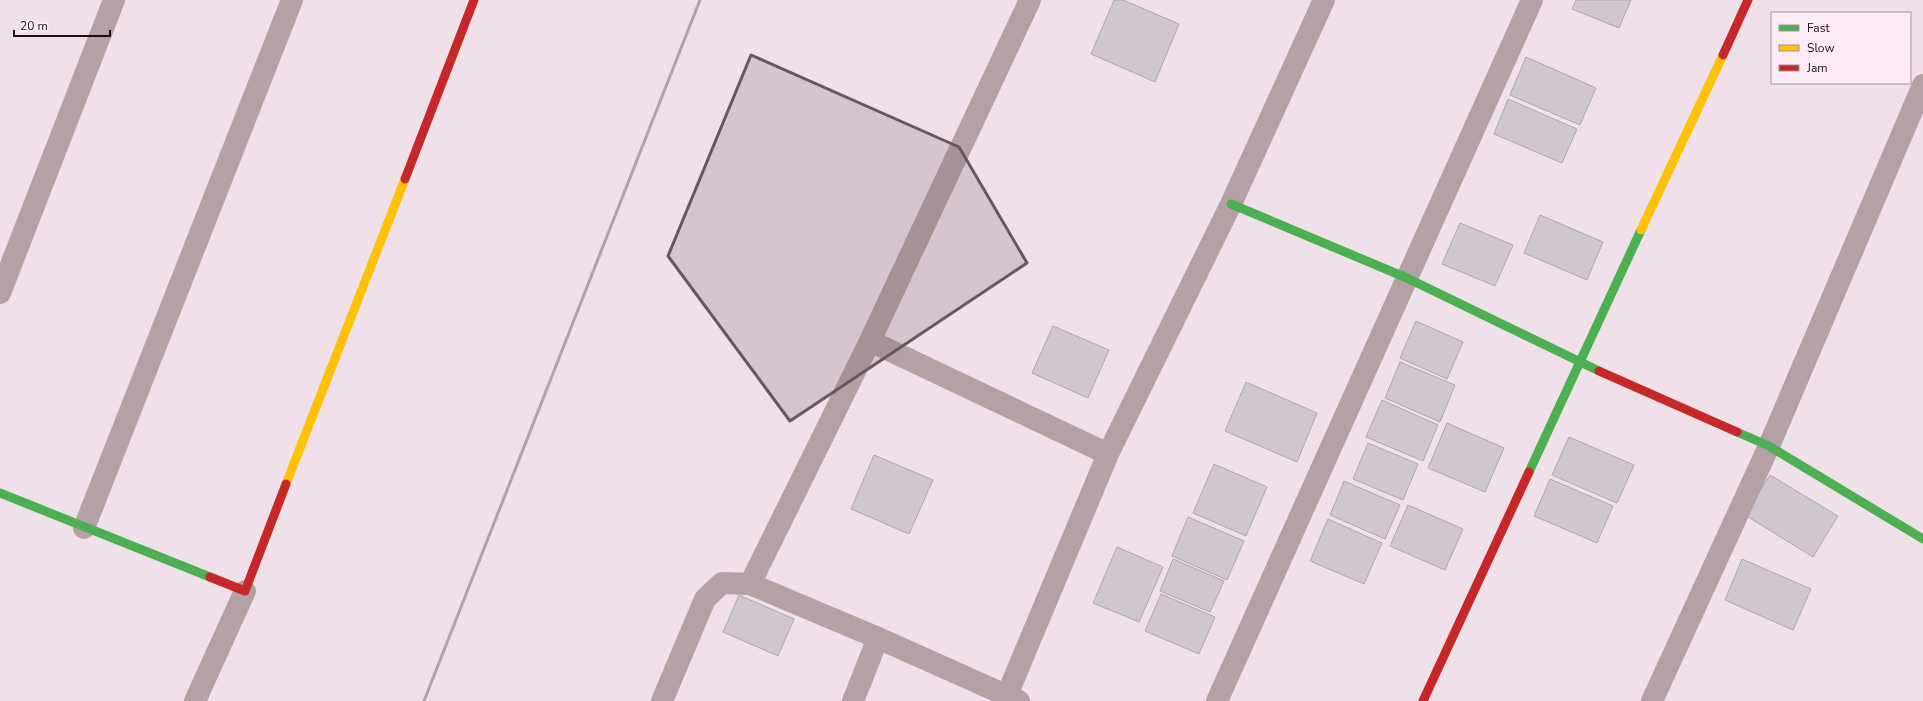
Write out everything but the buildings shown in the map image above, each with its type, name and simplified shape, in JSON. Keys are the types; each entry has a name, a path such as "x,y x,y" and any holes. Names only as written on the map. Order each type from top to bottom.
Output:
{"street":[{"path":"0,293 114,0"},
{"path":"84,528 292,0"},
{"path":"195,701 245,591 474,0"},
{"path":"750,584 870,341 1030,0"},
{"path":"662,701 705,599 722,583 750,584 878,638 1013,698 1108,454 1231,204 1324,0"},
{"path":"1217,701 1532,0"},
{"path":"1423,701 1748,0"},
{"path":"1652,701 1769,446 1923,85"},
{"path":"1231,204 1407,278 1580,363 1769,446 1923,539"},
{"path":"870,341 1108,454"},
{"path":"0,493 84,528 245,591"},
{"path":"853,701 878,638"}],"highlighted area":[{"path":"751,55 959,147 1027,263 790,421 668,256"}],"railway":[{"path":"424,701 700,0"}],"traffic: fast":[{"path":"1231,204 1407,278 1599,371"},
{"path":"1529,472 1641,230"},
{"path":"1737,432 1769,446 1923,539"},
{"path":"0,493 210,577"}],"traffic: slow":[{"path":"1641,230 1723,55"},
{"path":"286,484 405,179"}],"traffic: jam":[{"path":"405,179 474,0"},
{"path":"1723,55 1748,0"},
{"path":"1599,371 1737,432"},
{"path":"1423,701 1529,472"},
{"path":"210,577 245,591 286,484"}]}
